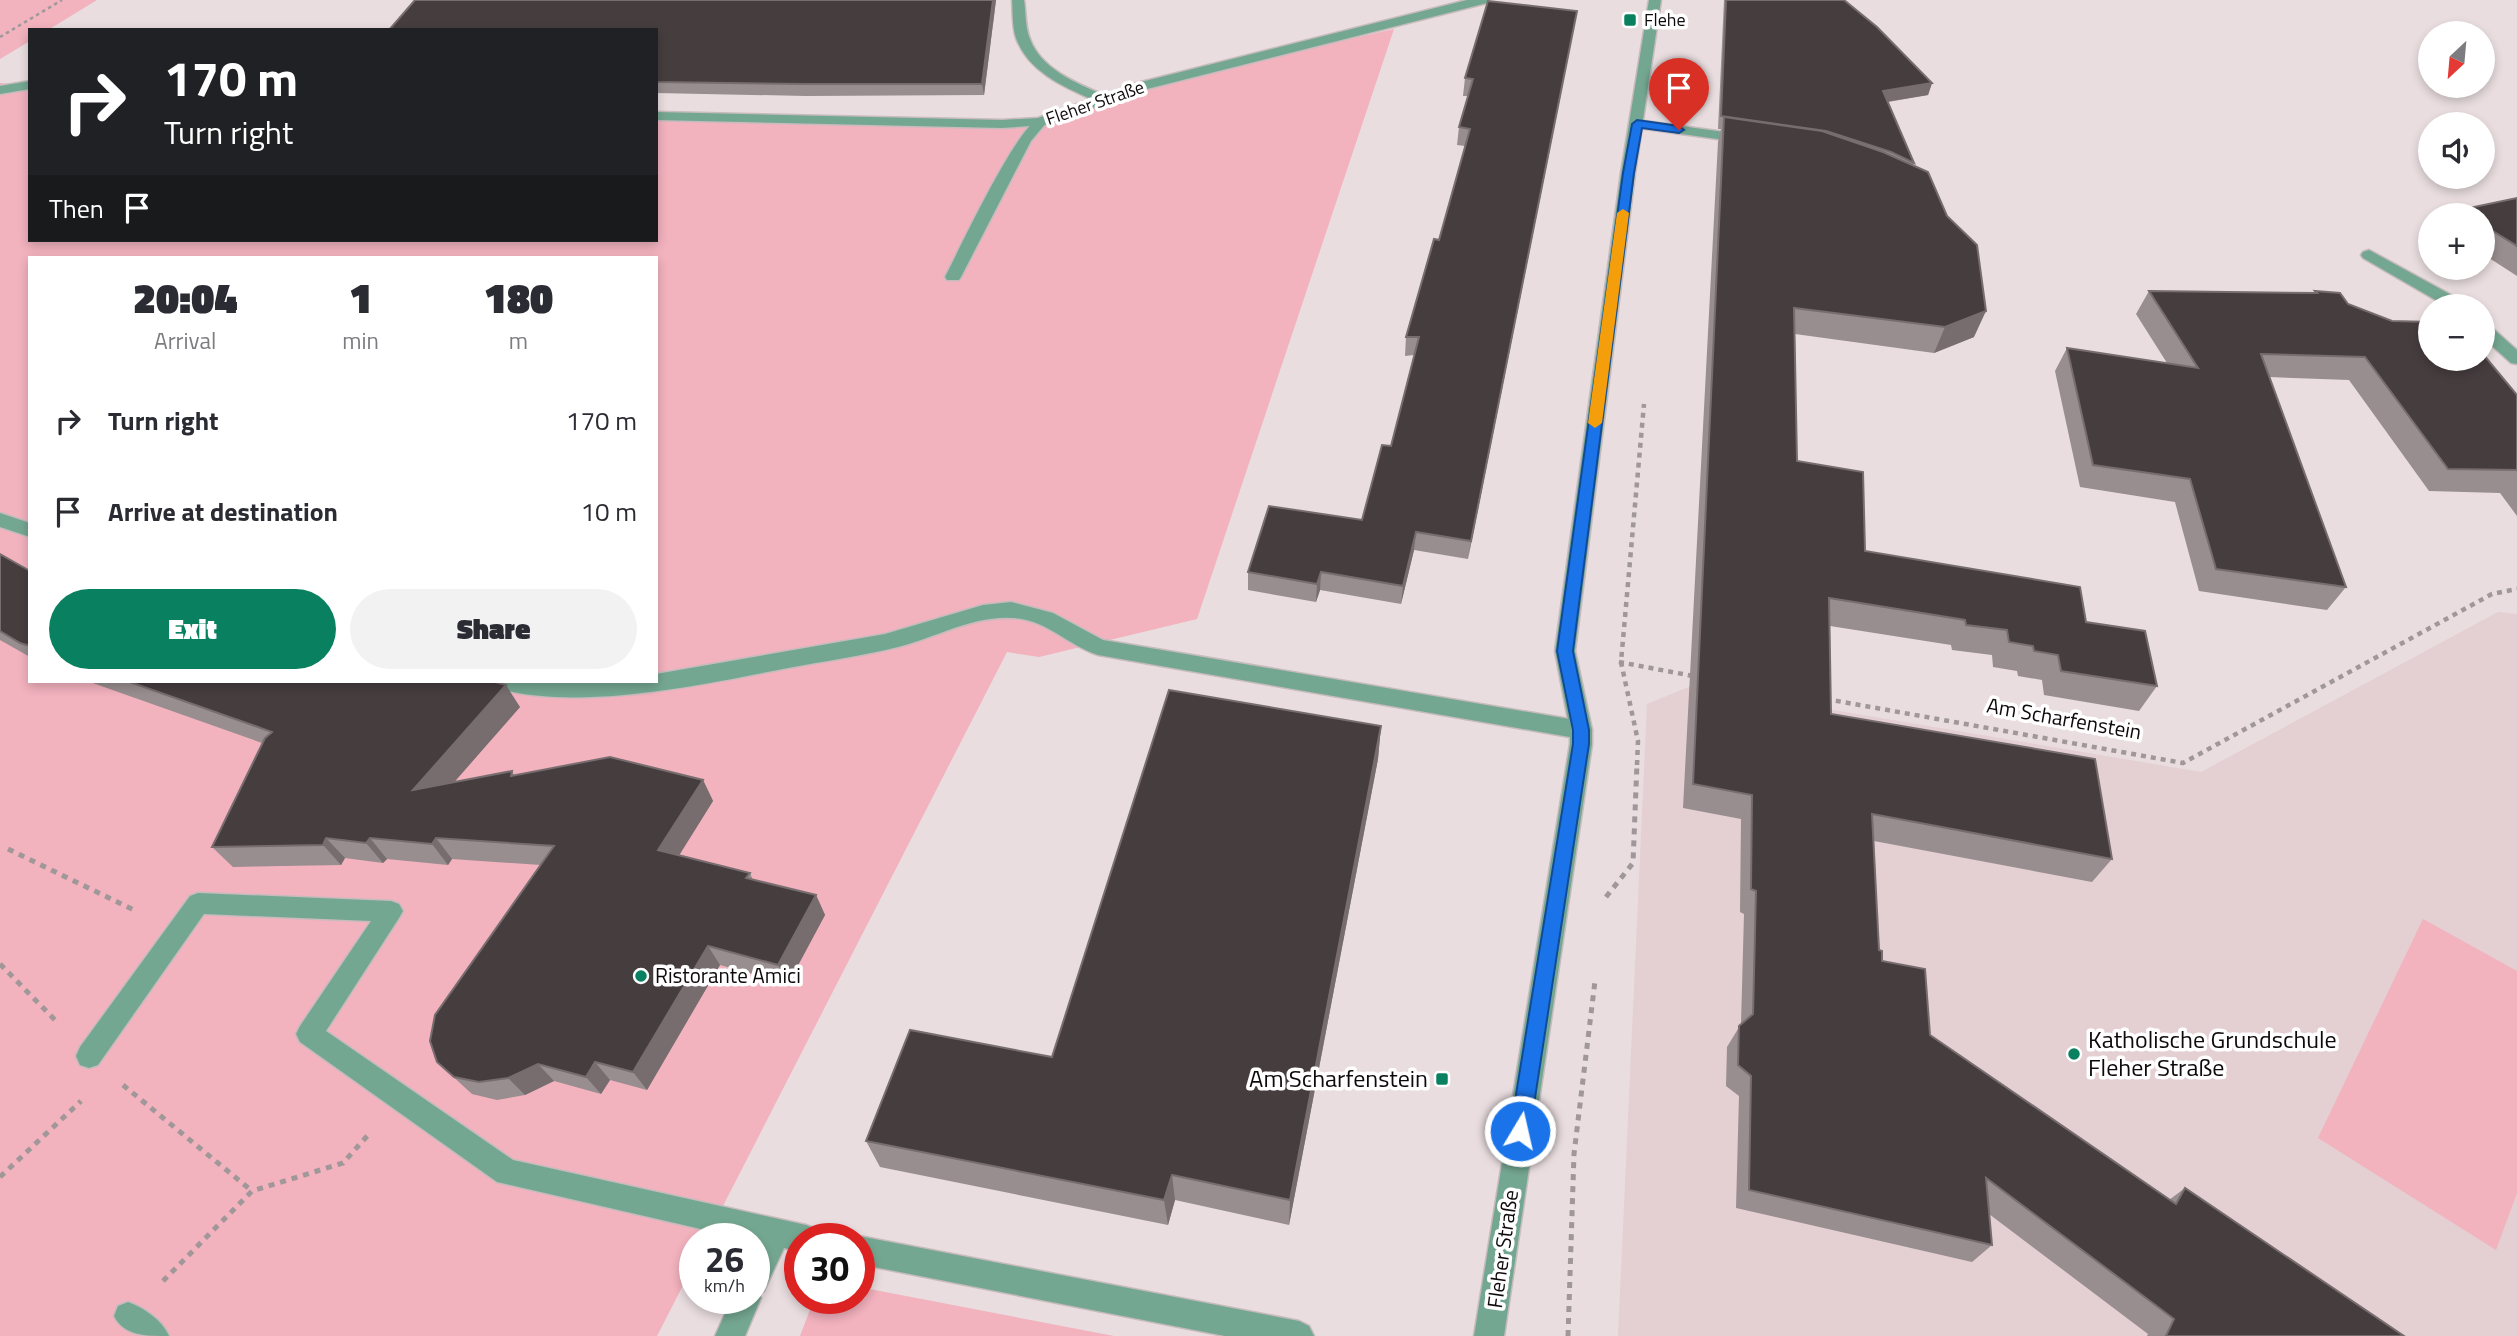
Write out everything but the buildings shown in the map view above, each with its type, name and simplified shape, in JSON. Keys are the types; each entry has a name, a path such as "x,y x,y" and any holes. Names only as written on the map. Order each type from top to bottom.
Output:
{"street":[{"path":"1018,0 1023,38 1033,59 1074,87 1102,99"},
{"name":"Fleher Straße","path":"658,116 1041,122 1102,99 1324,38 1482,0"},
{"name":"Fleher Straße","path":"1489,1336 1581,744 1581,730 1565,651 1654,0"},
{"path":"0,90 28,85"},
{"path":"953,277 1025,139 1041,122"},
{"path":"1637,124 1758,141"},
{"path":"2369,255 2437,294"},
{"path":"2495,340 2517,359"},
{"path":"0,520 28,529"},
{"path":"658,682 707,677 900,639 994,610 1013,610 1035,613 1098,647 1581,730"},
{"path":"513,683 606,688 652,683"},
{"path":"89,1056 198,903 391,911 309,1034 508,1172 784,1235"},
{"path":"770,1246 776,1233"},
{"path":"875,1253 1299,1336"},
{"path":"730,1336 740,1314"},
{"path":"128,1316 155,1336"}],"path":[{"path":"0,37 62,0"},
{"path":"1604,902 1633,863 1638,741 1621,662 1645,395"},
{"name":"Am Scharfenstein","path":"1818,698 2183,763 2492,594 2517,589"},
{"path":"1565,651 1696,676"},
{"path":"8,849 178,931"},
{"path":"0,964 89,1056 252,1191"},
{"path":"1568,1336 1574,1154 1595,979"},
{"path":"0,1177 110,1074"},
{"path":"128,1316 252,1191 343,1163 401,1100"}],"shaded area":[{"path":"0,0 97,0 51,28 28,28 28,42 0,59"},
{"path":"1394,29 1197,619 1039,657 1007,652 714,1223 679,1223 679,1293 657,1336 0,1336 0,83 28,86 28,242 658,242 658,119 1045,124 1125,89"},
{"name":"Katholische Grundschule Fleher Straße","path":"2498,612 2517,614 2517,1336 1618,1336 1647,704 1691,686 2201,772"},
{"path":"2423,919 2517,971 2517,1193 2496,1250 2318,1138"},
{"path":"875,1290 1114,1336 800,1336 808,1314 875,1314"}],"slow traffic":[{"path":"1595,423 1623,213"}],"place":[{"name":"Flehe","path":"1630,20"},
{"name":"Ristorante Amici","path":"641,976"},
{"name":"Katholische Grundschule Fleher Straße","path":"2074,1054"},
{"name":"Am Scharfenstein","path":"1442,1079"}],"route":[{"path":"1520,1131 1581,744 1581,730 1565,651 1629,173 1637,124 1679,130"}]}
